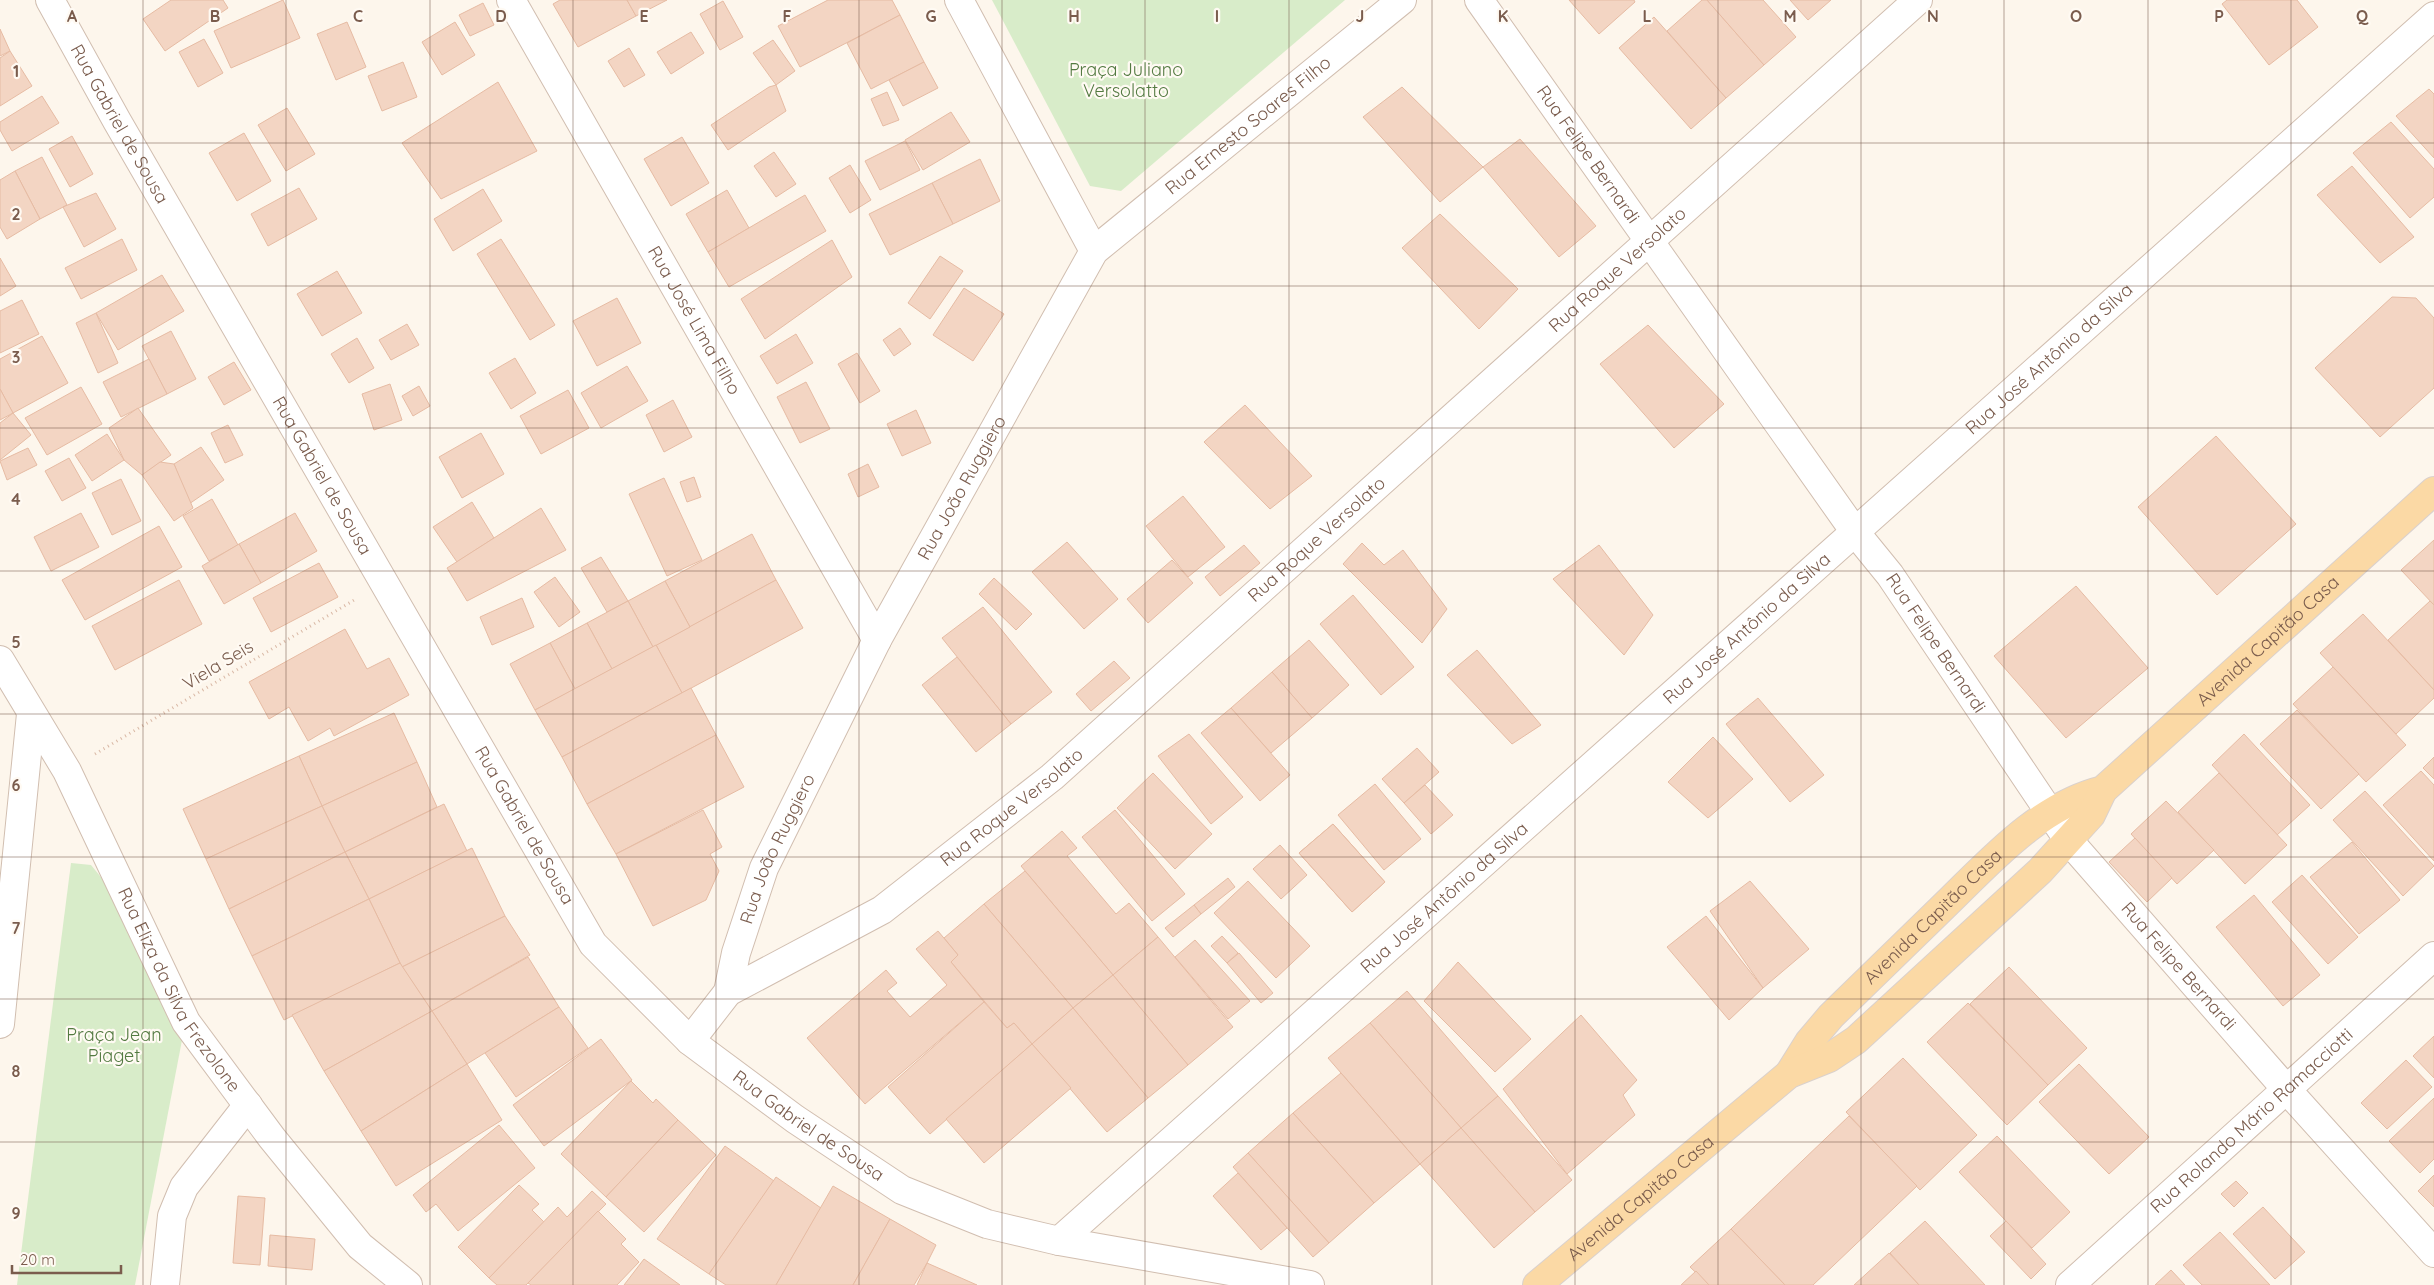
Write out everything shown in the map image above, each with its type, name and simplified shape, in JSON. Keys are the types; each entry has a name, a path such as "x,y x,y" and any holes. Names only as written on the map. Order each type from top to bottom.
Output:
{"main road":[{"name":"Avenida Capitão Casa","path":"1789,1074 1829,1058 1856,1040 2040,871 2070,841 2091,815 2103,790 2434,492"},
{"name":"Avenida Capitão Casa","path":"1537,1285 1789,1074 1809,1042 1831,1016 2007,846 2051,813 2074,800 2103,790"}],"street":[{"name":"Rua Gabriel de Sousa","path":"50,0 122,130 593,944 690,1041 795,1119 902,1190 987,1224 1060,1241 1310,1285"},
{"name":"Rua José Lima Filho","path":"511,0 877,640"},
{"path":"959,0 1094,251"},
{"name":"Rua Ernesto Soares Filho","path":"1094,251 1402,0"},
{"name":"Rua Felipe Bernardi","path":"1479,0 1650,239 1855,532 1890,575 2070,841 2287,1090 2434,1253"},
{"name":"Rua Roque Versolato","path":"690,1041 728,992 882,910 1052,777 1918,0"},
{"name":"Rua José Antônio da Silva","path":"1060,1241 2434,16"},
{"name":"Rua João Ruggiero","path":"728,992 736,953 764,868 877,640 1094,251"},
{"name":"Rua Eliza da Silva Frezolone","path":"0,660 67,771 186,1022 248,1105 360,1246 408,1285"},
{"path":"0,1024 31,714"},
{"name":"Rua Rolando Mário Ramacciotti","path":"2070,1285 2434,956"},
{"path":"165,1285 172,1216 184,1187 248,1105"}],"path":[{"name":"Viela Seis","path":"67,771 384,582"}],"green space":[{"name":"Praça Juliano Versolatto","path":"992,0 1345,0 1121,191 1090,186"},
{"name":"Praça Jean Piaget","path":"71,863 91,865 109,887 183,1035 135,1285 17,1285"}],"building":[{"path":"171,0 223,0 228,8 165,51 143,19"},
{"path":"283,0 300,38 231,68 214,31"},
{"path":"560,0 627,0 636,16 578,47 553,4"},
{"path":"627,0 667,0 636,16"},
{"path":"828,0 892,0 900,15 800,67 778,26"},
{"path":"1569,0 1634,0 1635,2 1599,34"},
{"path":"1702,0 1707,0 1764,65 1726,98 1667,31"},
{"path":"1707,0 1763,0 1796,37 1764,65"},
{"path":"1790,0 1831,0 1808,20"},
{"path":"2227,0 2297,0 2318,27 2269,65 2222,4"},
{"path":"723,1 743,37 720,50 700,14"},
{"path":"483,3 494,25 470,36 459,15"},
{"path":"900,15 924,62 871,89 847,43"},
{"path":"1654,17 1726,98 1691,129 1619,48"},
{"path":"347,22 366,67 336,80 317,34"},
{"path":"455,22 475,55 442,75 422,42"},
{"path":"0,29 10,51 0,56"},
{"path":"691,32 704,53 671,74 657,52"},
{"path":"204,39 223,73 198,87 179,52"},
{"path":"773,40 795,71 776,85 753,53"},
{"path":"629,48 645,75 624,87 608,61"},
{"path":"10,51 32,86 0,106 0,58"},
{"path":"403,62 417,97 382,111 368,76"},
{"path":"924,62 938,88 903,106 889,80"},
{"path":"498,82 537,151 441,199 402,143"},
{"path":"776,85 786,111 728,150 711,125 769,87"},
{"path":"1402,87 1483,167 1440,202 1363,117"},
{"path":"2429,89 2434,94 2434,158 2396,116"},
{"path":"887,92 899,120 883,126 871,99"},
{"path":"42,96 59,123 12,151 0,130 0,122"},
{"path":"287,108 315,154 286,171 258,125"},
{"path":"951,112 970,142 923,170 905,140"},
{"path":"2391,122 2434,169 2434,197 2410,218 2353,153"},
{"path":"244,133 271,181 237,201 209,153"},
{"path":"72,136 93,174 70,187 49,149"},
{"path":"682,137 709,183 671,206 644,159"},
{"path":"1520,139 1596,226 1559,257 1483,167"},
{"path":"905,141 920,170 880,190 865,161"},
{"path":"774,152 796,184 776,197 754,166"},
{"path":"42,157 67,205 40,219 15,171"},
{"path":"980,159 1000,201 953,224 932,183"},
{"path":"850,165 871,200 850,213 829,178"},
{"path":"2352,166 2414,237 2380,263 2317,195"},
{"path":"15,171 40,219 7,239 0,227 0,180"},
{"path":"932,183 953,224 890,255 869,214"},
{"path":"299,188 317,219 268,246 251,214"},
{"path":"483,189 502,221 453,251 434,219"},
{"path":"727,190 749,228 708,252 686,214"},
{"path":"96,193 116,229 84,247 63,207"},
{"path":"805,195 826,231 729,287 708,252"},
{"path":"1440,214 1518,289 1479,329 1402,248"},
{"path":"122,239 137,270 81,299 65,268"},
{"path":"501,239 555,325 530,340 477,254"},
{"path":"832,240 852,277 765,339 741,299"},
{"path":"940,256 963,271 930,319 908,303"},
{"path":"0,258 16,286 0,296"},
{"path":"337,271 362,313 322,336 297,294"},
{"path":"162,275 184,311 118,350 96,313"},
{"path":"964,288 1004,314 973,361 933,335"},
{"path":"2392,297 2416,298 2434,318 2434,388 2380,437 2315,368"},
{"path":"617,298 641,343 597,366 573,321"},
{"path":"22,300 39,334 0,353 0,311"},
{"path":"96,313 118,363 98,373 76,323"},
{"path":"407,324 419,345 391,360 379,340"},
{"path":"1648,325 1724,404 1674,448 1600,364"},
{"path":"900,328 911,344 894,356 883,340"},
{"path":"171,331 196,379 167,394 142,346"},
{"path":"796,334 813,363 777,384 760,356"},
{"path":"42,336 68,383 13,413 0,389 0,359"},
{"path":"357,338 374,368 349,383 331,354"},
{"path":"857,353 880,391 860,403 838,364"},
{"path":"515,358 536,393 511,409 489,373"},
{"path":"149,359 167,394 121,417 103,382"},
{"path":"234,362 251,390 224,405 208,377"},
{"path":"627,366 648,401 601,428 581,393"},
{"path":"806,382 830,429 800,443 777,397"},
{"path":"390,384 402,420 374,430 362,394"},
{"path":"419,386 430,406 413,416 402,396"},
{"path":"81,387 102,424 47,455 25,418"},
{"path":"0,389 13,413 0,420"},
{"path":"568,390 589,428 541,454 520,416"},
{"path":"673,400 692,437 664,452 646,415"},
{"path":"1245,405 1312,476 1270,509 1204,442"},
{"path":"138,408 171,455 142,475 124,460 109,428"},
{"path":"916,410 931,443 902,456 887,424"},
{"path":"13,413 31,435 0,460 0,423"},
{"path":"228,425 243,455 225,463 211,433"},
{"path":"481,433 504,474 462,498 439,457"},
{"path":"107,434 124,460 92,481 75,455"},
{"path":"2216,436 2296,524 2217,595 2138,507"},
{"path":"201,447 224,480 189,504 174,464"},
{"path":"28,448 37,465 7,480 0,461"},
{"path":"69,458 86,488 62,501 45,471"},
{"path":"160,462 174,464 193,508 174,521 142,475"},
{"path":"868,464 879,487 858,497 848,474"},
{"path":"694,477 701,497 687,502 680,482"},
{"path":"664,478 702,560 667,576 629,494"},
{"path":"121,479 141,521 112,535 92,493"},
{"path":"1183,496 1225,547 1188,577 1146,526"},
{"path":"212,499 238,545 209,561 183,516"},
{"path":"472,502 494,538 457,562 433,527"},
{"path":"541,508 566,550 467,601 447,568"},
{"path":"81,513 99,547 51,571 34,537"},
{"path":"295,513 317,551 261,583 239,544"},
{"path":"159,526 182,567 85,620 62,580"},
{"path":"752,534 776,580 690,627 665,581"},
{"path":"2434,540 2434,605 2401,570"},
{"path":"1067,542 1118,599 1084,629 1032,572"},
{"path":"1362,543 1384,565 1403,550 1447,609 1422,643 1343,564"},
{"path":"239,544 261,583 224,604 202,566"},
{"path":"1244,545 1260,563 1220,596 1205,577"},
{"path":"1599,545 1653,615 1624,655 1553,579"},
{"path":"601,557 628,601 607,612 581,568"},
{"path":"1172,560 1193,583 1148,623 1127,599"},
{"path":"319,563 338,597 271,632 253,598"},
{"path":"555,577 580,612 559,627 534,592"},
{"path":"994,578 1032,614 1016,630 979,594"},
{"path":"179,580 202,624 115,670 92,626"},
{"path":"776,580 803,628 682,693 656,645"},
{"path":"665,581 690,627 653,647 628,601"},
{"path":"2076,586 2148,668 2066,738 1994,656"},
{"path":"1353,595 1414,667 1381,695 1320,624"},
{"path":"522,598 534,627 492,645 480,617"},
{"path":"628,601 653,647 612,669 587,623"},
{"path":"2430,601 2434,605 2434,690 2388,640"},
{"path":"983,607 1052,692 1011,724 942,638"},
{"path":"2363,614 2434,690 2434,698 2396,734 2320,653"},
{"path":"587,623 612,669 575,689 550,643"},
{"path":"345,629 367,669 389,658 409,695 334,736 330,728 308,741 289,707 269,719 249,682"},
{"path":"1309,640 1349,685 1312,718 1272,672"},
{"path":"550,643 575,689 535,710 510,664"},
{"path":"656,645 682,693 562,757 535,710"},
{"path":"1477,650 1541,725 1512,744 1447,675"},
{"path":"957,657 1011,724 976,752 922,685"},
{"path":"1114,661 1130,678 1091,711 1076,694"},
{"path":"2333,667 2406,745 2366,782 2293,704"},
{"path":"1272,672 1312,718 1271,753 1231,708"},
{"path":"691,688 716,735 587,804 562,757"},
{"path":"1758,698 1824,775 1790,802 1726,724"},
{"path":"1231,708 1290,775 1260,801 1201,733"},
{"path":"2297,710 2359,774 2321,809 2260,744"},
{"path":"394,713 417,762 322,806 299,756"},
{"path":"1189,734 1243,797 1211,824 1158,756"},
{"path":"2244,734 2310,805 2277,835 2212,765"},
{"path":"716,735 744,787 616,854 587,804"},
{"path":"1713,737 1753,779 1708,818 1668,782"},
{"path":"1417,748 1439,772 1404,803 1382,779"},
{"path":"299,756 322,806 206,859 183,809"},
{"path":"2434,757 2434,779 2423,768"},
{"path":"417,762 437,807 345,852 322,806"},
{"path":"2421,771 2434,785 2434,861 2383,805"},
{"path":"1153,773 1212,834 1175,869 1117,808"},
{"path":"2219,773 2287,845 2245,884 2178,812"},
{"path":"1375,784 1421,839 1384,870 1338,815"},
{"path":"1425,785 1453,815 1431,834 1404,803"},
{"path":"2365,791 2434,866 2403,896 2333,820"},
{"path":"2166,801 2214,850 2177,884 2131,834"},
{"path":"444,804 467,851 369,899 345,852"},
{"path":"322,806 345,852 229,909 206,859"},
{"path":"703,810 722,847 710,854 719,871 706,900 653,926 616,854"},
{"path":"1115,810 1185,894 1152,921 1082,837"},
{"path":"1333,824 1385,882 1352,912 1299,853"},
{"path":"1333,824 1385,882 1352,912 1299,853"},
{"path":"1062,831 1077,848 1067,856 1116,914 1129,903 1158,937 1113,975 1021,866"},
{"path":"2135,838 2172,878 2147,902 2109,862"},
{"path":"2352,842 2400,900 2359,934 2310,877"},
{"path":"1280,845 1307,875 1281,899 1253,869"},
{"path":"472,848 505,916 402,967 369,899"},
{"path":"345,852 369,899 252,956 229,909"},
{"path":"1025,871 1113,975 1073,1008 984,904"},
{"path":"2302,875 2358,937 2328,964 2272,902"},
{"path":"1228,878 1235,887 1201,914 1194,905"},
{"path":"1248,881 1310,946 1276,978 1214,913"},
{"path":"1750,881 1809,949 1763,988 1710,911"},
{"path":"2254,895 2320,975 2283,1006 2216,927"},
{"path":"369,899 400,963 284,1020 252,956"},
{"path":"984,904 1073,1008 1032,1044 1014,1023 1007,1028 951,962 958,955 944,938"},
{"path":"1194,905 1201,914 1173,937 1165,928"},
{"path":"505,916 530,955 432,1011 402,967"},
{"path":"1706,916 1763,988 1729,1020 1667,947"},
{"path":"938,931 958,955 951,962 984,1002 865,1104 807,1038 886,970 897,983 887,991 910,1017 947,985 916,949"},
{"path":"1222,936 1238,953 1227,963 1211,946"},
{"path":"1158,937 1233,1027 1188,1065 1113,975"},
{"path":"1195,940 1250,1001 1228,1019 1175,957"},
{"path":"1239,953 1273,993 1261,1003 1227,963"},
{"path":"528,957 559,1007 467,1064 432,1011"},
{"path":"1458,962 1531,1039 1495,1072 1424,1001"},
{"path":"400,963 432,1011 324,1071 292,1015"},
{"path":"2009,967 2087,1048 2048,1085 1970,1004"},
{"path":"1113,975 1188,1065 1148,1098 1073,1008"},
{"path":"1407,991 1498,1096 1461,1128 1370,1023"},
{"path":"984,1002 1007,1028 1014,1023 1032,1044 930,1134 888,1087"},
{"path":"1968,1003 2048,1085 2007,1125 1927,1042"},
{"path":"559,1007 588,1048 516,1097 485,1053"},
{"path":"1073,1008 1148,1098 1107,1132 1032,1044"},
{"path":"432,1011 467,1064 361,1131 324,1071"},
{"path":"1581,1015 1637,1080 1623,1095 1635,1115 1567,1174 1503,1089"},
{"path":"1370,1023 1461,1128 1420,1164 1328,1058"},
{"path":"2434,1036 2434,1078 2413,1056"},
{"path":"601,1039 632,1080 544,1146 513,1105"},
{"path":"1032,1044 1071,1088 984,1163 946,1119"},
{"path":"1903,1058 1977,1135 1920,1190 1846,1112"},
{"path":"2406,1060 2432,1087 2387,1129 2361,1103"},
{"path":"467,1064 502,1120 396,1186 361,1131"},
{"path":"2079,1064 2149,1137 2109,1174 2039,1102"},
{"path":"1341,1073 1420,1164 1374,1203 1293,1113"},
{"path":"631,1081 653,1103 656,1099 678,1120 606,1197 561,1154"},
{"path":"1498,1096 1572,1180 1535,1212 1461,1128"},
{"path":"2434,1098 2434,1159 2420,1173 2389,1141"},
{"path":"1293,1113 1374,1203 1329,1243 1248,1153"},
{"path":"1849,1116 1917,1186 1813,1285 1785,1285 1731,1229"},
{"path":"678,1120 716,1155 644,1232 606,1197"},
{"path":"499,1125 535,1168 458,1231 436,1204 426,1212 413,1195"},
{"path":"1461,1128 1535,1212 1494,1248 1420,1164"},
{"path":"1997,1136 2070,1212 2032,1248 1959,1172"},
{"path":"725,1146 774,1181 709,1274 657,1239"},
{"path":"1248,1153 1329,1243 1313,1257 1233,1167"},
{"path":"1238,1173 1287,1228 1261,1250 1213,1196"},
{"path":"2434,1175 2434,1207 2418,1191"},
{"path":"776,1177 821,1208 776,1285 726,1285 709,1274"},
{"path":"2236,1181 2248,1193 2234,1207 2221,1194"},
{"path":"519,1185 539,1204 532,1210 544,1222 489,1278 458,1247"},
{"path":"833,1186 890,1219 853,1285 776,1285"},
{"path":"592,1191 606,1204 526,1285 497,1285 489,1278 558,1207 567,1217"},
{"path":"238,1196 265,1198 260,1265 233,1263"},
{"path":"2263,1207 2305,1252 2275,1279 2233,1234"},
{"path":"598,1211 626,1239 621,1244 639,1262 617,1285 531,1285 528,1283"},
{"path":"890,1219 936,1245 927,1263 914,1285 853,1285"},
{"path":"1925,1221 1985,1285 1919,1285 1890,1253"},
{"path":"2006,1221 2046,1264 2031,1279 1990,1236"},
{"path":"1731,1229 1785,1285 1709,1285 1690,1267"},
{"path":"2220,1232 2270,1285 2202,1285 2183,1265"},
{"path":"270,1235 315,1239 312,1270 268,1266"},
{"path":"1889,1253 1919,1285 1854,1285"},
{"path":"644,1259 680,1285 624,1285"},
{"path":"927,1263 977,1285 917,1285"},
{"path":"2171,1270 2185,1285 2155,1285"},
{"path":"1696,1271 1709,1285 1681,1285"}]}
